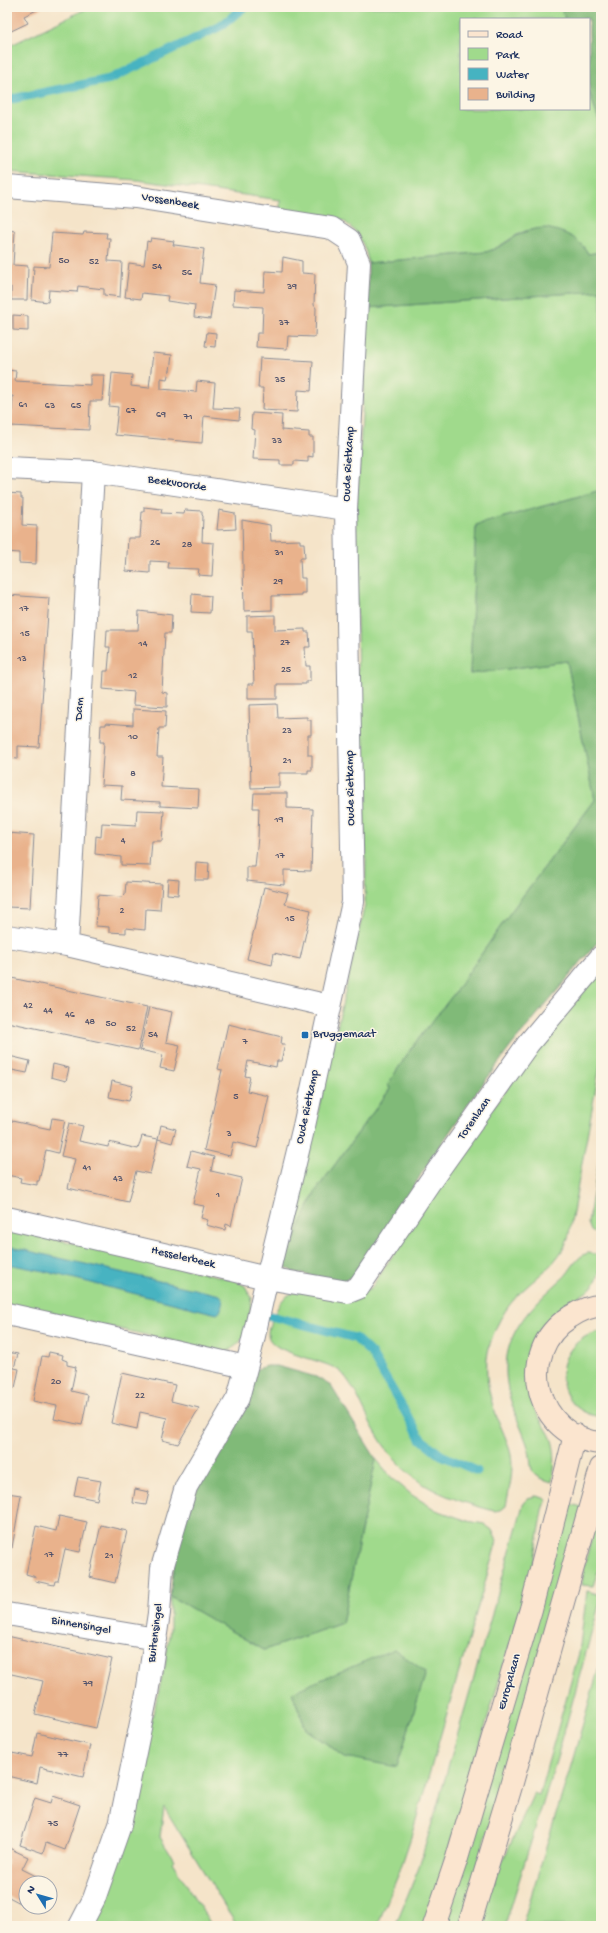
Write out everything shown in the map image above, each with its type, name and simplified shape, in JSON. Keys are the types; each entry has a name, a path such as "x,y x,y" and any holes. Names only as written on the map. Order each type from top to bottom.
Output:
{"street":[{"name":"Vossenbeek","path":"7,187 135,197 331,228"},
{"name":"Oude Rietkamp","path":"249,1358 304,1126 353,902 346,509 359,263 349,240 331,228"},
{"name":"Beekvoorde","path":"7,468 93,472 346,509"},
{"name":"Dam","path":"67,946 93,472"},
{"path":"7,936 67,946 330,1006"},
{"name":"Torenlaan","path":"358,1288 429,1183 528,1044 601,957"},
{"name":"Hesselerbeek","path":"7,1218 267,1278 348,1292 358,1288"},
{"path":"601,1306 578,1311 561,1322 547,1338 539,1357 537,1378 542,1398 551,1416 566,1430 574,1435 582,1439 601,1443"},
{"path":"7,1314 249,1358"},
{"name":"Buitensingel","path":"80,1926 94,1899 120,1825 147,1694 156,1639 162,1568 186,1487 238,1398 249,1358"},
{"name":"Europalaan","path":"434,1926 459,1851 531,1609 574,1435"},
{"path":"468,1926 511,1786 601,1468"},
{"name":"Binnensingel","path":"7,1614 156,1639"}],"green space":[{"path":"90,7 561,7 565,18 460,18 460,110 590,110 590,94 601,127 601,252 588,254 586,250 560,235 534,229 525,231 486,252 368,263 365,250 359,237 344,221 326,215 280,210 280,200 137,180 7,171 7,47"},
{"path":"561,7 601,7 601,127 590,94 590,18 565,18"},
{"path":"545,228 564,233 575,239 585,248 588,254 601,252 601,291 368,308 368,263 486,252 527,231"},
{"path":"601,291 601,490 476,525 470,674 567,661 595,800 510,913 453,995 412,1047 388,1084 390,1089 315,1192 284,1262 365,904 366,854 358,709 356,523 368,308"},
{"path":"601,490 601,938 511,1046 474,1096 423,1171 369,1262 354,1277 339,1281 293,1272 287,1268 284,1262 315,1192 390,1089 388,1084 412,1047 453,995 510,913 595,800 567,661 470,674 476,525"},
{"path":"601,968 601,1060 568,1239 554,1261 516,1297 505,1311 496,1327 488,1352 487,1376 489,1392 508,1445 512,1461 511,1480 506,1506 501,1510 494,1511 454,1499 422,1484 396,1461 384,1445 372,1426 355,1391 342,1373 334,1368 299,1356 277,1346 270,1340 268,1331 279,1304 287,1296 295,1292 370,1290 476,1129"},
{"path":"601,1148 601,1237 591,1231 588,1223"},
{"path":"7,1228 235,1280 245,1286 252,1298 246,1331 238,1343 232,1348 223,1352 7,1304"},
{"path":"588,1253 601,1255 600,1269 597,1279 586,1292 562,1307 545,1322 533,1342 527,1360 526,1378 529,1395 536,1412 552,1440 555,1461 552,1482 537,1476 533,1472 527,1444 510,1398 506,1378 506,1360 510,1344 516,1330 525,1316 566,1275 580,1257"},
{"path":"601,1331 601,1417 584,1412 572,1402 564,1390 562,1376 564,1361 572,1348 584,1338"},
{"path":"266,1366 277,1366 316,1377 331,1386 376,1459 342,1623 264,1650 170,1596 177,1541 197,1489 235,1428 252,1388 255,1370"},
{"path":"376,1459 392,1478 412,1495 436,1510 468,1521 484,1524 492,1530 497,1541 411,1837 399,1873 377,1926 237,1926 164,1807 160,1837 174,1860 172,1862 212,1926 92,1926 152,1718 165,1665 170,1629 170,1596 264,1650 342,1623","holes":["426,1672 397,1766 345,1757 306,1729 292,1692"]},
{"path":"536,1496 547,1499 543,1510 533,1567 431,1908 423,1926 395,1926 418,1870 523,1505 528,1498"},
{"path":"566,1503 582,1507 460,1926 444,1926"},
{"path":"599,1512 601,1512 601,1572 598,1571 593,1586 582,1585 584,1566"},
{"path":"587,1591 601,1595 601,1598 557,1758 505,1926 477,1926 495,1878 534,1793 539,1795 579,1653"},
{"path":"394,1649 426,1672 397,1767 345,1757 306,1729 292,1692"},
{"path":"601,1660 601,1926 522,1926 572,1762"}],"water":[{"path":"7,1246 220,1295 223,1299 222,1308 217,1314 39,1270 7,1264"}],"building":[{"path":"7,7 43,7 24,16 28,23 7,33"},
{"path":"7,230 15,231 13,265 28,266 27,300 11,300 11,287 7,287"},
{"path":"84,232 107,233 106,238 110,238 108,261 122,262 120,297 104,295 104,289 78,286 77,292 49,290 48,302 32,300 34,266 49,267 52,233 83,235"},
{"path":"151,238 174,241 173,245 204,249 200,283 215,285 210,319 194,317 195,305 167,301 168,296 142,293 141,299 125,297 129,263 144,265 147,241 150,242"},
{"path":"283,257 302,261 302,273 315,274 315,337 288,336 287,349 256,347 257,333 262,333 263,307 233,305 234,290 264,292 265,271 282,272"},
{"path":"13,315 28,316 28,331 13,330"},
{"path":"207,332 216,333 215,347 205,346"},
{"path":"153,353 172,355 170,371 167,379 161,378 161,389 196,392 197,381 215,383 213,408 240,409 239,420 204,416 202,443 115,435 118,407 109,406 112,373 132,375 131,386 149,388"},
{"path":"260,358 313,361 311,391 298,390 297,412 262,410 263,388 258,388"},
{"path":"7,370 16,371 15,381 90,385 90,375 104,375 102,401 90,401 89,430 11,426 13,396 7,396"},
{"path":"252,413 282,415 281,430 309,432 309,437 313,437 313,457 308,456 308,462 294,461 294,465 280,465 280,460 253,459 255,430 251,429"},
{"path":"7,493 21,494 21,498 23,498 22,525 37,526 36,564 19,563 19,553 7,552"},
{"path":"144,507 162,509 161,513 184,514 185,510 202,511 202,542 214,543 212,576 198,575 199,569 168,568 169,562 150,561 150,573 126,571 128,538 140,538 142,512 144,512"},
{"path":"219,510 235,513 236,529 217,530"},
{"path":"242,520 270,525 271,541 300,540 300,543 304,543 305,558 300,558 301,578 305,578 305,593 301,593 301,595 272,596 272,610 244,611"},
{"path":"192,594 211,596 210,613 191,612"},
{"path":"7,595 49,598 39,747 18,746 18,759 7,758"},
{"path":"139,611 172,615 171,633 165,633 162,692 167,693 167,707 133,705 134,692 103,689 104,671 108,671 110,647 106,647 107,630 138,630"},
{"path":"275,615 275,630 305,629 305,632 309,632 310,647 305,647 306,666 310,666 310,681 306,681 306,684 277,684 277,699 248,699 248,684 254,684 252,631 247,631 247,616"},
{"path":"277,704 278,718 307,717 307,720 311,720 311,735 308,735 308,755 312,755 312,770 308,770 308,773 279,773 279,787 251,788 249,705"},
{"path":"133,709 166,711 165,728 159,728 157,757 163,757 161,787 199,789 198,808 160,806 160,802 121,800 122,786 101,785 104,742 100,742 101,725 106,725 106,723 133,725"},
{"path":"254,793 287,793 287,808 313,809 311,871 284,870 284,885 247,881 247,867 255,867 258,837 259,808 253,808"},
{"path":"137,810 164,811 162,841 152,841 150,866 121,865 121,857 95,854 96,836 101,837 102,823 136,825"},
{"path":"7,833 34,835 30,908 7,907"},
{"path":"196,862 209,863 208,880 195,880"},
{"path":"168,879 179,880 178,895 167,894"},
{"path":"126,882 162,884 160,910 146,909 145,930 126,928 126,933 109,932 109,927 96,926 98,895 122,897 125,894"},
{"path":"264,887 288,893 285,904 311,910 300,959 274,953 272,965 247,959"},
{"path":"7,977 147,1007 138,1050 7,1022"},
{"path":"149,1007 172,1012 166,1042 180,1045 174,1071 160,1068 163,1055 140,1050"},
{"path":"228,1024 282,1037 281,1044 285,1044 281,1061 277,1061 276,1067 248,1061 245,1076 250,1077 247,1091 269,1096 257,1148 233,1142 230,1156 204,1150 222,1070 218,1069"},
{"path":"7,1052 10,1053 9,1056 30,1061 27,1073 7,1069"},
{"path":"53,1064 69,1068 66,1081 51,1077"},
{"path":"112,1081 133,1086 129,1101 109,1097"},
{"path":"52,1118 65,1120 58,1153 46,1150 37,1185 20,1182 21,1178 7,1175 7,1120 50,1129"},
{"path":"69,1123 83,1126 79,1141 108,1147 109,1142 138,1149 142,1136 158,1139 150,1174 136,1171 128,1202 68,1188 75,1159 61,1156"},
{"path":"161,1125 176,1129 172,1143 158,1139"},
{"path":"191,1151 214,1157 211,1171 242,1178 231,1226 226,1224 225,1230 206,1225 208,1220 201,1218 204,1206 193,1204 201,1169 187,1166"},
{"path":"7,1352 18,1354 14,1368 19,1369 15,1388 11,1387 9,1393 7,1392"},
{"path":"49,1352 63,1355 62,1359 67,1361 67,1365 76,1367 71,1391 88,1395 82,1425 54,1419 57,1406 33,1401 42,1356 48,1357"},
{"path":"122,1373 175,1385 171,1401 199,1408 178,1444 162,1440 167,1418 140,1412 137,1429 111,1423"},
{"path":"78,1477 101,1481 97,1500 74,1495"},
{"path":"135,1489 149,1492 146,1505 133,1503"},
{"path":"7,1493 21,1495 12,1548 7,1547"},
{"path":"59,1516 87,1522 80,1552 65,1549 58,1581 55,1581 54,1585 35,1581 36,1577 26,1574 36,1526 56,1531"},
{"path":"101,1525 127,1531 115,1583 89,1577"},
{"path":"7,1636 112,1659 96,1728 35,1714 43,1681 7,1673"},
{"path":"37,1733 90,1745 83,1777 40,1767 37,1783 7,1776 12,1753 32,1757"},
{"path":"53,1796 80,1805 65,1850 46,1843 43,1853 20,1845 35,1798 51,1803"},
{"path":"7,1847 28,1857 22,1869 34,1875 18,1875 18,1902 7,1896"},
{"path":"7,1920 15,1926 7,1926"}],"waterway":[{"path":"7,100 110,79 221,26 244,7"},
{"path":"267,1315 355,1338 371,1353 421,1439 441,1455 477,1471"}],"place":[{"name":"Bruggemaat","path":"305,1035"}]}
